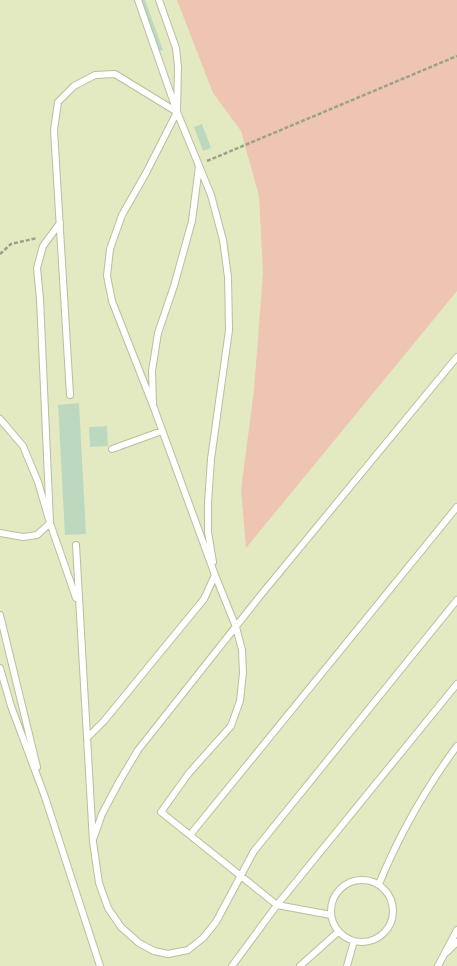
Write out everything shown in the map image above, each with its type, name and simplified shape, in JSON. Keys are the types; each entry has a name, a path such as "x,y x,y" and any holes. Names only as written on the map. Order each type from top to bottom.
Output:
{"lane":[{"path":"87,738 104,721 204,599 215,575 208,532 208,503 211,459 228,330 228,277 223,240 211,195 177,112 138,0"},
{"path":"159,0 176,48 178,67 177,112 146,173 122,215 110,249 107,276 112,301 154,408 215,575 236,627 242,650 243,673 240,701 231,726 189,773 161,812 277,905 331,915"},
{"path":"70,395 54,130 58,102 74,86 95,75 115,74 177,112"},
{"path":"154,408 152,371 158,333 174,286 192,221 199,165"},
{"path":"0,534 23,536 37,535 50,523 40,298 37,268 43,246 60,223"},
{"path":"92,842 102,814 138,750 260,596 457,357"},
{"path":"0,419 23,446 38,482 50,523 79,606"},
{"path":"112,449 162,430"},
{"path":"190,835 457,508"},
{"path":"76,544 92,842 99,883 108,908 121,927 139,943 154,951 168,954 188,950 203,938 216,922 254,851 457,600"},
{"path":"0,615 45,797"},
{"path":"0,668 11,706 45,797 100,966"},
{"path":"232,966 277,905 457,684"},
{"path":"379,884 393,851 422,797 457,746"},
{"path":"359,879 370,880 379,884 386,890 392,899 393,914 389,927 382,935 374,940 354,942 346,938 338,932 333,924 331,915 331,905 334,895 341,887 349,882 359,879"},
{"path":"438,966 457,930"},
{"path":"300,966 338,932"},
{"path":"347,966 354,942"},
{"path":"442,958 457,942"}],"path":[{"path":"199,165 457,56"},
{"path":"0,254 11,244 51,235"}],"shaded area":[{"path":"0,0 457,0 457,966 0,966"},
{"path":"177,0 457,0 457,291 246,548 241,490 254,390 263,273 259,196 241,131 213,93"}],"building":[{"path":"134,0 145,0 163,50 154,53"},
{"path":"202,124 211,148 203,151 194,127"},
{"path":"79,403 86,534 65,535 58,405"},
{"path":"107,426 108,446 90,447 89,427"}]}
